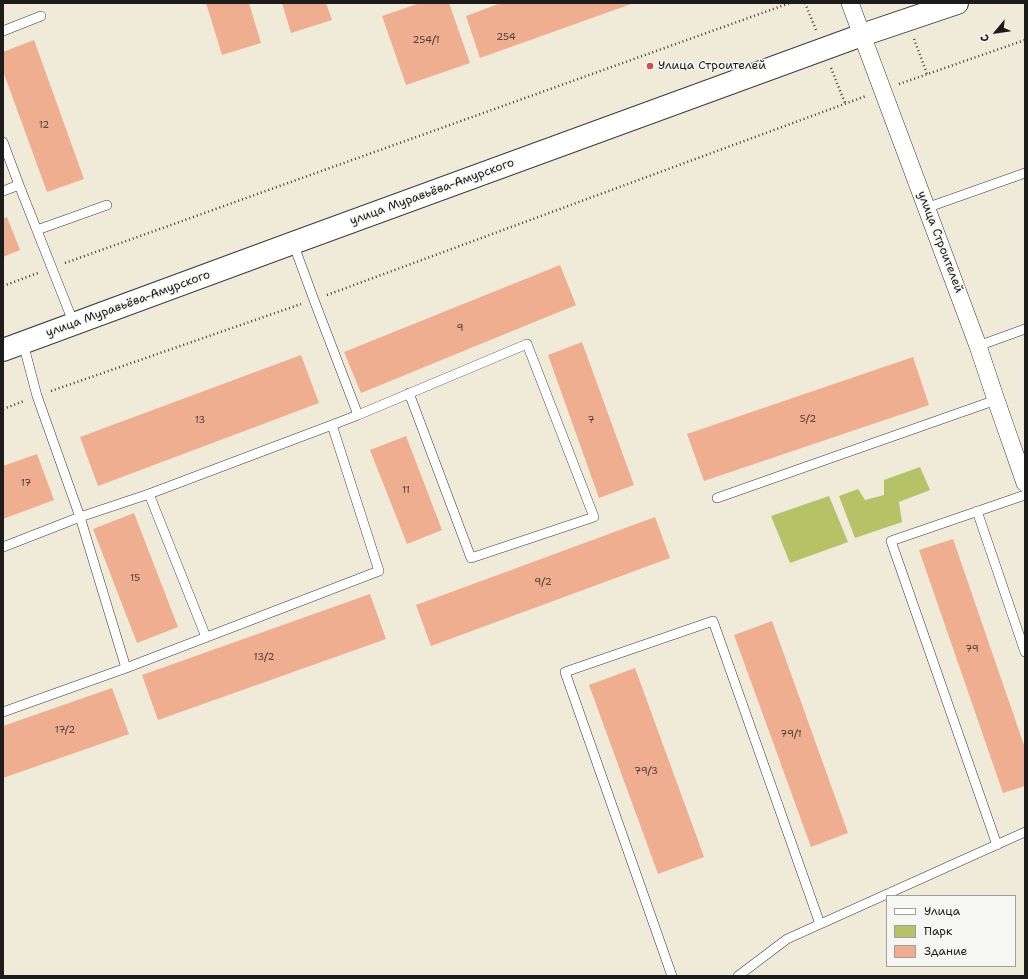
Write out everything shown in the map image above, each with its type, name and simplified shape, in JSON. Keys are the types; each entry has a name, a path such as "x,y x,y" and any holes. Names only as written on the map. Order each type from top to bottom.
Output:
{"street":[{"name":"улица Строителей","path":"850,3 978,346 1025,483"},
{"name":"улица Муравьёва-Амурского","path":"13,346 862,35 957,3"}],"lane":[{"path":"3,31 41,16"},
{"path":"3,142 74,324"},
{"path":"926,208 1025,173"},
{"path":"3,191 19,186"},
{"path":"37,230 107,205"},
{"path":"294,243 358,415"},
{"path":"978,346 1025,329"},
{"path":"3,547 80,517 149,494 358,415 409,393 526,344 594,517 471,558 409,393"},
{"path":"13,346 37,396 80,517 126,668"},
{"path":"717,498 996,400"},
{"path":"3,712 126,668 379,571 332,425"},
{"path":"149,494 206,637"},
{"path":"997,845 891,541 1025,495"},
{"path":"977,511 1025,652"},
{"path":"672,976 565,672 713,621 820,924"},
{"path":"738,976 787,939 1025,832"}],"path":[{"path":"3,286 790,3"},
{"path":"3,409 314,300 882,90 1025,40"}],"green space":[{"path":"920,467 930,490 899,502 902,522 855,538 839,496 858,489 865,500 884,495 884,480"},
{"path":"829,496 848,542 790,563 771,516"}],"building":[{"path":"206,3 249,3 261,43 222,55"},
{"path":"282,3 326,3 332,20 291,33"},
{"path":"420,3 449,3 470,63 406,85 382,16"},
{"path":"501,3 634,3 480,58 466,16"},
{"path":"34,40 84,179 47,192 3,71 3,52"},
{"path":"7,217 20,250 3,257 3,219"},
{"path":"560,265 576,305 361,393 344,352"},
{"path":"582,342 634,485 599,498 548,355"},
{"path":"301,355 319,403 98,486 80,437"},
{"path":"913,357 929,405 704,481 687,434"},
{"path":"406,436 442,530 407,544 370,450"},
{"path":"37,454 54,500 3,519 3,466"},
{"path":"134,513 178,627 137,643 93,529"},
{"path":"655,517 670,558 431,646 416,605"},
{"path":"953,539 1025,748 1025,786 1003,793 919,550"},
{"path":"370,594 386,639 158,720 142,675"},
{"path":"772,621 848,833 811,847 734,635"},
{"path":"635,668 704,857 658,874 589,685"},
{"path":"112,688 129,734 3,778 3,726"}],"place":[{"name":"Улица Строителей","path":"650,66"}]}
